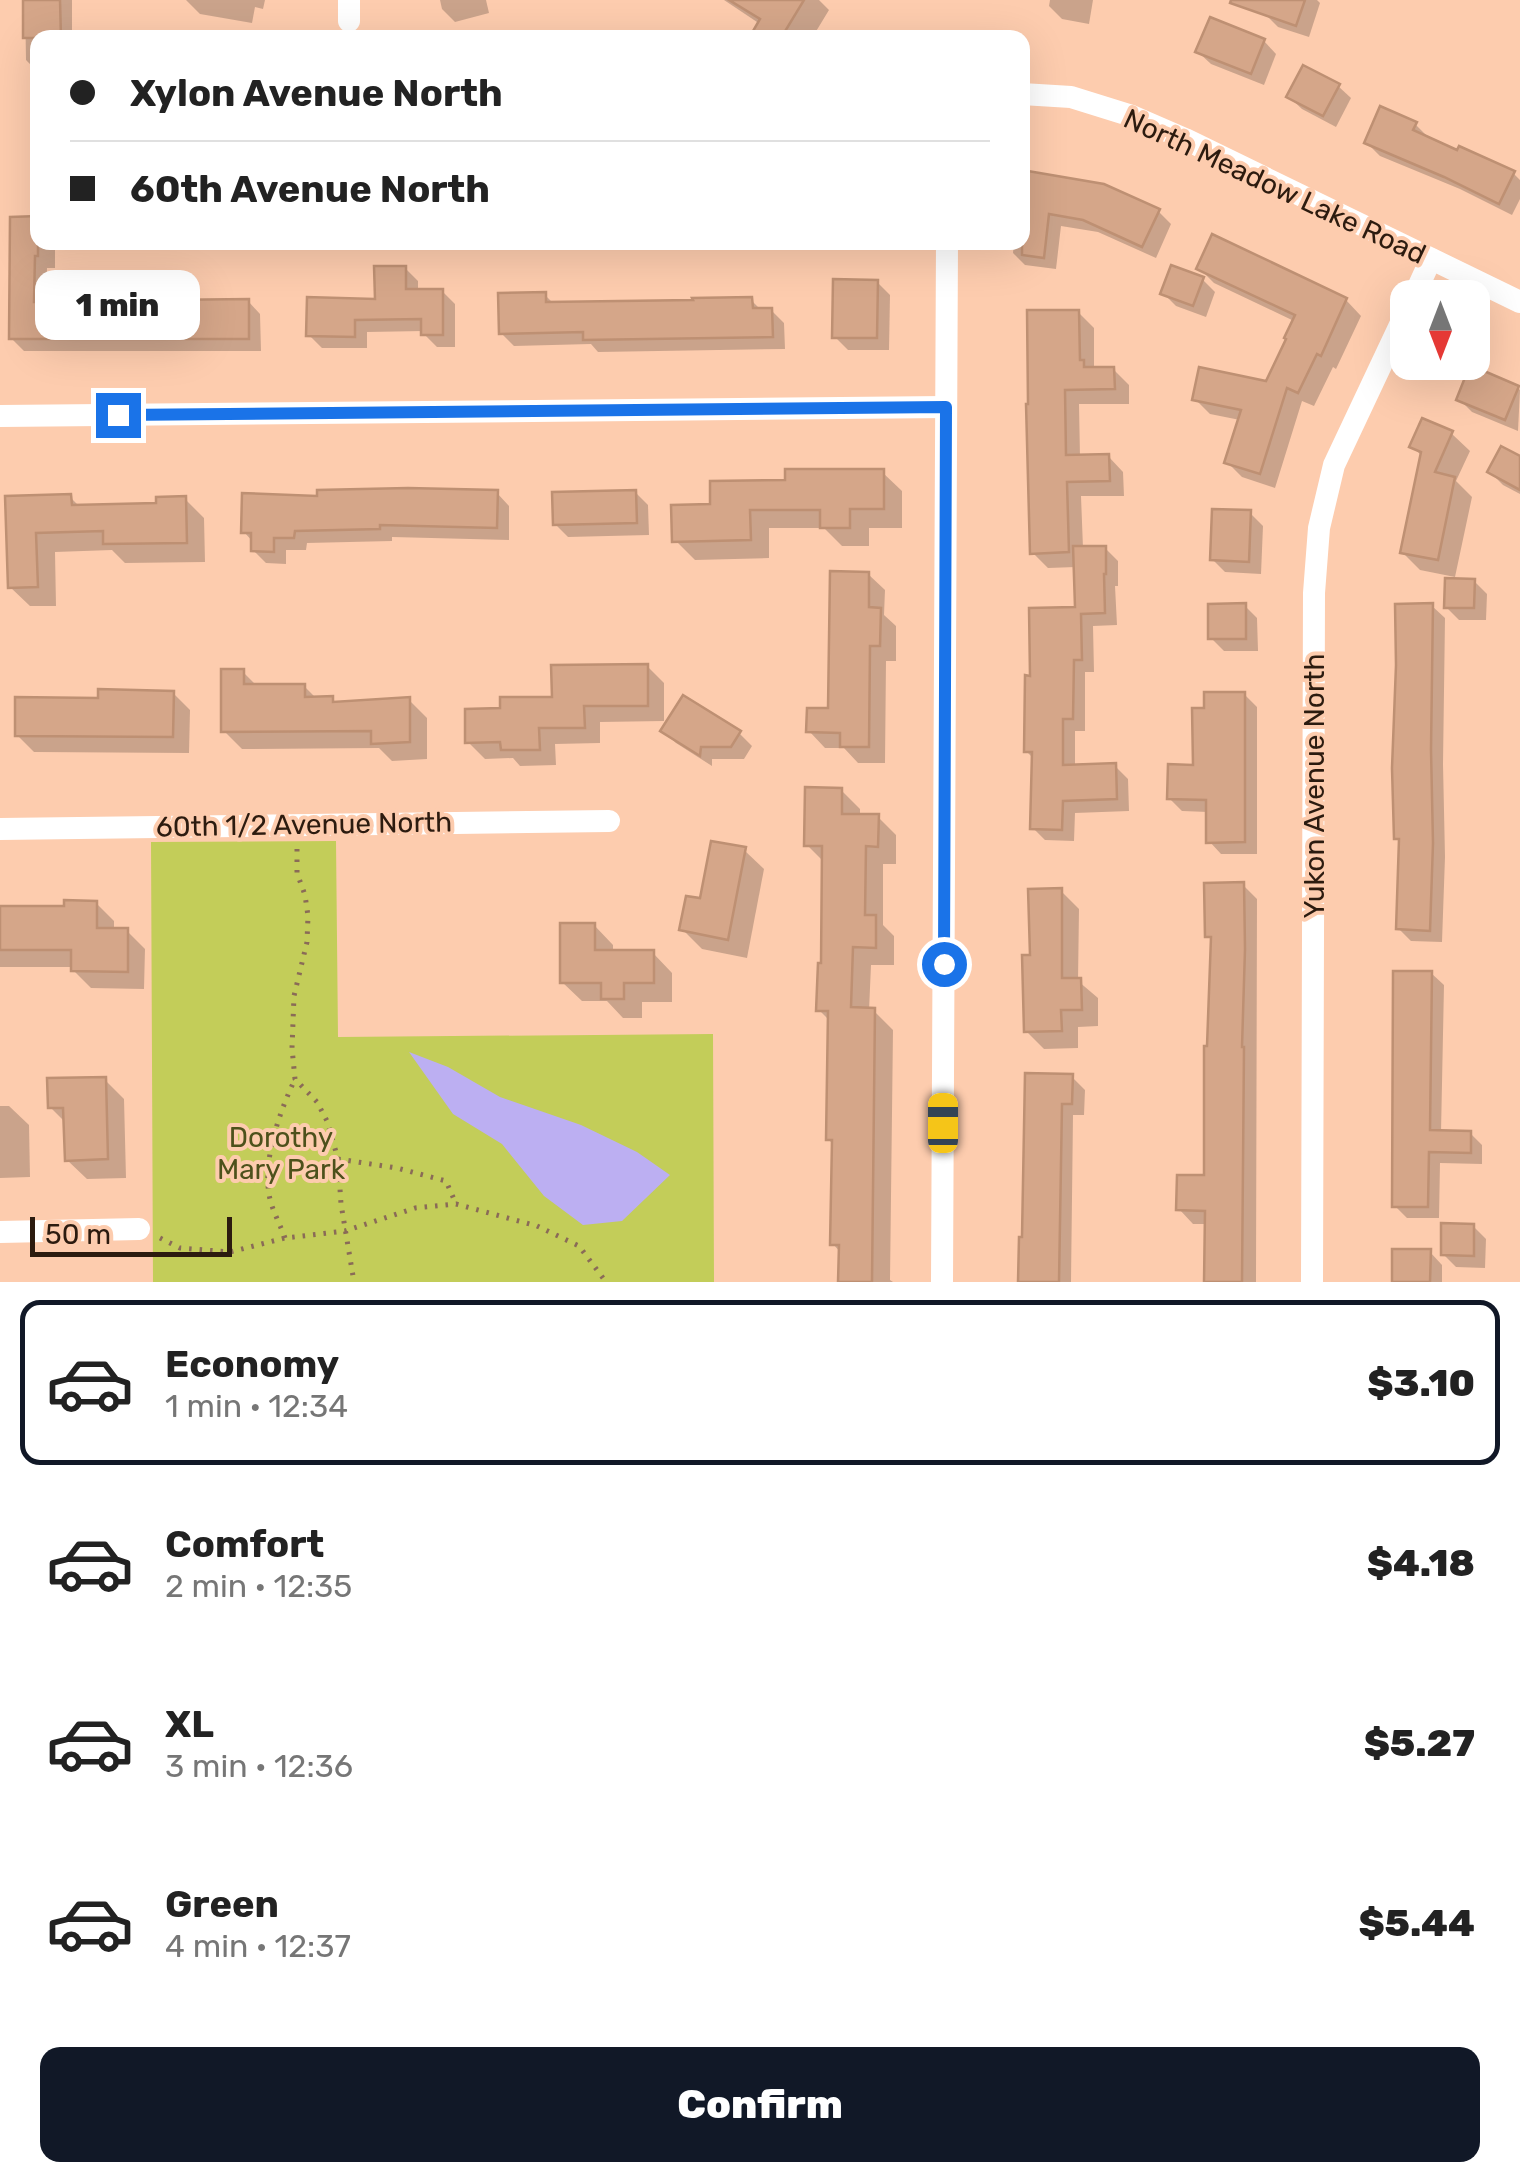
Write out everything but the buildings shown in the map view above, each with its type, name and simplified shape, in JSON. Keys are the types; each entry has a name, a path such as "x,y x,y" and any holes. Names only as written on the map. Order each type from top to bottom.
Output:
{"street":[{"name":"North Meadow Lake Road","path":"1030,94 1071,97 1132,116 1520,302"},
{"path":"942,1282 947,250"},
{"path":"1421,280 1431,259"},
{"name":"Yukon Avenue North","path":"1312,1282 1314,593 1320,528 1334,465 1390,346"},
{"path":"0,416 946,407"},
{"name":"60th 1/2 Avenue North","path":"0,829 609,821"},
{"path":"0,1232 139,1229"}],"path":[{"path":"285,1238 269,1198 267,1168 282,1107 295,1079 294,996 308,916 297,873 297,841"},
{"path":"295,1079 317,1102 327,1121 338,1159 354,1282"},
{"path":"338,1159 446,1181 456,1204"},
{"path":"139,1229 180,1248 230,1252 285,1238 345,1231 415,1208 456,1204 538,1226 579,1246 606,1282"}],"green space":[{"name":"Dorothy Mary Park","path":"336,841 338,1037 713,1034 714,1282 153,1282 151,842"}],"shaded area":[{"path":"409,1052 448,1067 500,1097 581,1125 637,1152 670,1175 622,1221 583,1225 544,1196 502,1144 453,1114"}],"route":[{"path":"118,415 946,407 944,964"}]}
